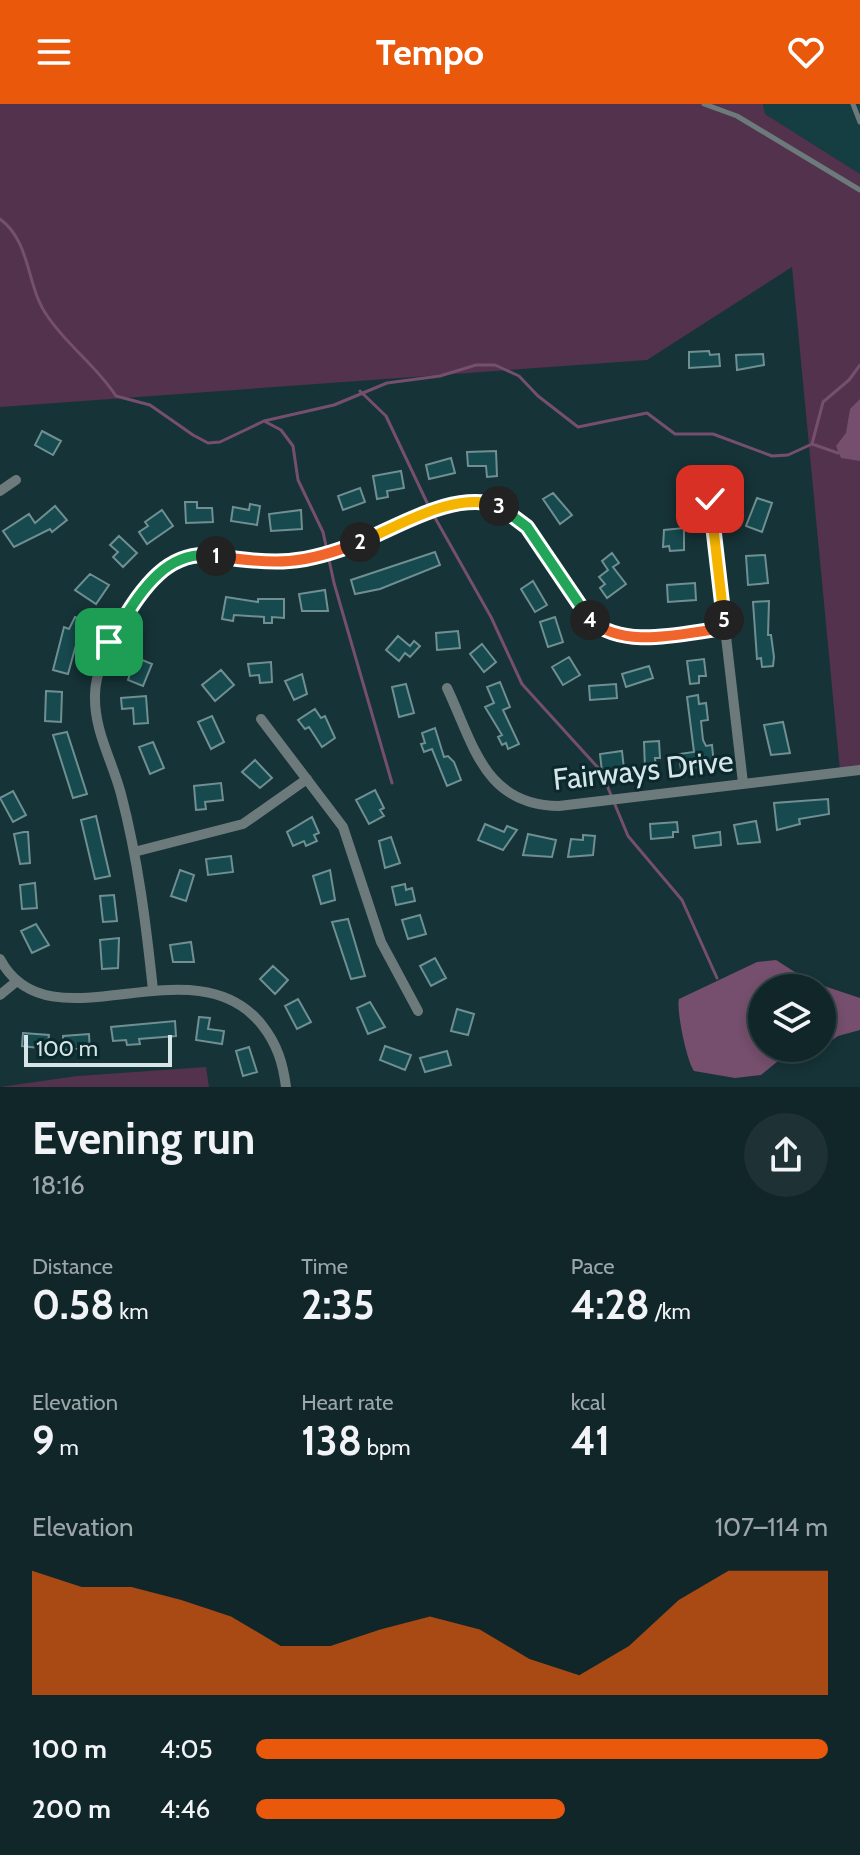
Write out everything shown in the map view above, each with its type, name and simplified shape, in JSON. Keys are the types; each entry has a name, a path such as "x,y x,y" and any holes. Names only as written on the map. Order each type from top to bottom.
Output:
{"street":[{"path":"0,491 16,480"},
{"path":"710,499 743,783"},
{"path":"153,990 134,852 116,776 98,731 96,682 105,650 144,589 156,575 177,560 206,554 275,564 310,560 452,505 479,501 500,507 520,519 585,616 606,632 638,637 725,628"},
{"name":"Fairways Drive","path":"447,688 488,774 505,792 530,804 559,806 860,770"},
{"path":"261,719 343,827 381,942 418,1011"},
{"path":"134,852 243,824 307,779"},
{"path":"0,962 17,981 58,998 153,990 203,990 245,1008 273,1040 286,1087"},
{"path":"0,995 17,981"}],"lane":[{"path":"704,104 737,116 860,190"},
{"path":"853,104 860,122"}],"shaded area":[{"path":"0,104 763,104 765,114 860,174 860,770 840,771 792,267 647,360 0,407"},
{"path":"763,104 860,104 860,174 765,114"},
{"path":"860,399 860,461 841,458 836,446 846,433 850,409"},
{"path":"776,960 798,974 748,974 748,1062 777,1062 761,1075 735,1078 694,1071 683,1036 679,999 757,962"},
{"path":"836,990 860,998 860,1030 836,1037"},
{"path":"206,1067 209,1087 0,1087 77,1076"}],"building":[{"path":"709,351 710,355 719,354 720,366 689,368 689,352"},
{"path":"763,354 764,365 737,370 736,355"},
{"path":"42,431 61,441 53,455 35,445"},
{"path":"496,451 497,476 487,477 486,466 468,466 467,452"},
{"path":"451,458 455,473 429,479 426,465"},
{"path":"401,471 404,488 387,491 388,497 377,499 373,476"},
{"path":"360,488 365,502 343,510 338,496"},
{"path":"553,493 572,515 560,524 543,499"},
{"path":"757,498 772,503 762,532 746,526"},
{"path":"185,502 197,502 197,508 212,508 213,522 186,523"},
{"path":"250,504 260,506 257,525 231,521 233,507 249,510"},
{"path":"55,506 67,520 52,532 50,529 14,547 3,531 29,514 35,523"},
{"path":"162,510 173,526 147,544 139,532 148,526 145,522"},
{"path":"301,510 302,529 271,531 269,514"},
{"path":"684,528 684,550 670,551 669,546 663,547 664,530"},
{"path":"119,536 137,553 123,567 113,557 118,552 110,545"},
{"path":"435,552 440,565 380,589 355,594 351,580"},
{"path":"612,553 619,563 613,567 626,584 607,598 600,588 605,584 599,577 608,570 602,561"},
{"path":"765,555 768,583 748,585 746,556"},
{"path":"90,574 109,585 96,604 75,590"},
{"path":"533,581 547,605 535,612 521,589"},
{"path":"695,583 696,600 668,602 667,585"},
{"path":"325,590 328,611 302,611 299,594"},
{"path":"226,597 258,602 258,599 284,599 284,618 272,617 272,623 264,623 264,617 234,615 233,621 222,619"},
{"path":"769,601 768,635 771,635 774,657 773,666 762,667 761,658 757,659 753,602"},
{"path":"75,617 87,623 76,645 68,674 53,670 64,627 69,629"},
{"path":"555,617 563,642 548,647 540,622"},
{"path":"458,631 460,648 437,650 436,633"},
{"path":"398,636 410,646 414,641 420,646 410,657 405,653 399,661 386,650"},
{"path":"482,644 496,662 484,672 470,654"},
{"path":"135,657 152,664 143,686 128,680"},
{"path":"569,657 580,675 563,685 552,667"},
{"path":"704,659 706,676 699,676 699,683 690,684 687,661"},
{"path":"271,662 272,682 260,683 259,675 250,676 248,664"},
{"path":"649,666 653,678 626,687 622,674"},
{"path":"221,670 234,685 215,701 202,685"},
{"path":"302,674 307,694 294,700 285,681"},
{"path":"500,682 510,707 503,710 519,744 508,749 506,743 502,745 498,737 502,735 485,707 494,703 487,687"},
{"path":"406,684 414,713 399,717 392,687"},
{"path":"616,684 617,698 590,700 589,686"},
{"path":"46,691 62,692 61,722 45,721"},
{"path":"698,695 699,704 706,703 708,720 701,721 703,740 706,746 712,745 714,765 681,770 679,754 694,752 687,697"},
{"path":"146,696 148,723 134,724 133,708 122,709 121,698"},
{"path":"315,709 321,718 325,716 335,738 322,747 309,727 305,729 298,720"},
{"path":"212,716 224,742 211,749 198,722"},
{"path":"783,722 790,753 771,755 764,725"},
{"path":"435,728 444,757 448,756 454,762 461,780 447,786 432,749 424,752 421,744 425,743 422,733"},
{"path":"67,732 87,794 73,798 53,735"},
{"path":"659,741 660,758 655,758 656,768 645,769 644,742"},
{"path":"153,742 164,768 150,774 139,747"},
{"path":"622,751 624,769 602,772 600,754"},
{"path":"255,760 272,778 260,788 242,772"},
{"path":"221,783 223,800 205,802 206,809 196,810 194,786"},
{"path":"375,790 384,808 380,810 384,816 369,824 356,800"},
{"path":"13,791 26,815 13,822 0,798"},
{"path":"828,799 829,814 799,819 800,824 777,830 774,803"},
{"path":"96,816 110,876 95,879 81,820"},
{"path":"312,817 319,833 314,835 317,841 306,846 304,841 293,846 287,832"},
{"path":"756,821 760,842 738,844 734,825"},
{"path":"677,822 678,832 673,832 673,837 651,839 650,824"},
{"path":"485,824 504,832 507,826 517,830 503,850 478,840"},
{"path":"28,832 30,863 20,864 14,834"},
{"path":"720,832 721,845 695,848 693,836"},
{"path":"528,834 556,840 552,857 523,855"},
{"path":"583,835 595,836 593,855 568,857 571,839 583,840"},
{"path":"391,837 400,863 385,868 379,841"},
{"path":"231,856 233,872 208,875 206,859"},
{"path":"180,870 194,875 186,901 171,896"},
{"path":"330,870 335,900 321,904 313,876"},
{"path":"35,883 37,908 22,909 20,885"},
{"path":"405,884 406,890 412,888 415,901 396,905 392,887"},
{"path":"114,895 117,921 103,922 100,896"},
{"path":"420,915 426,934 408,939 402,920"},
{"path":"348,919 365,976 351,979 332,922"},
{"path":"36,924 49,945 32,953 21,931"},
{"path":"119,938 118,968 102,969 100,940"},
{"path":"191,942 194,962 173,962 170,945"},
{"path":"435,958 446,978 431,986 420,966"},
{"path":"273,966 288,980 275,994 260,979"},
{"path":"298,999 311,1022 297,1029 285,1006"},
{"path":"370,1002 385,1027 368,1034 357,1008"},
{"path":"457,1009 474,1014 468,1035 451,1031"},
{"path":"199,1017 210,1018 208,1029 224,1031 222,1044 196,1040"},
{"path":"175,1021 176,1036 139,1039 140,1044 127,1045 126,1040 113,1041 111,1027"},
{"path":"23,1033 49,1035 47,1049 22,1046"},
{"path":"89,1034 90,1053 82,1054 82,1048 64,1050 63,1036"},
{"path":"385,1046 411,1055 405,1070 380,1060"},
{"path":"249,1047 257,1072 243,1076 236,1051"},
{"path":"447,1051 451,1065 425,1072 420,1058"}],"waterway":[{"path":"0,219 10,228 23,251 46,314 116,396 150,405 208,443 220,442 264,421 334,405 387,383 440,376 476,365 495,365 519,376 538,396 578,427 647,413 675,434 713,434 772,456 788,455 812,444 823,402 849,380 860,365"},
{"path":"360,391 386,416 430,509"},
{"path":"264,421 281,430 293,446 298,480 323,532 334,583 392,783"},
{"path":"812,444 838,453"},
{"path":"434,516 491,617 522,684 601,771 628,836 682,900 717,978"}],"route":[{"path":"109,642 144,589 156,575 177,560 206,554 275,564 310,560 468,501 490,503 520,519 585,616 606,632 638,637 725,628 710,499"}]}
